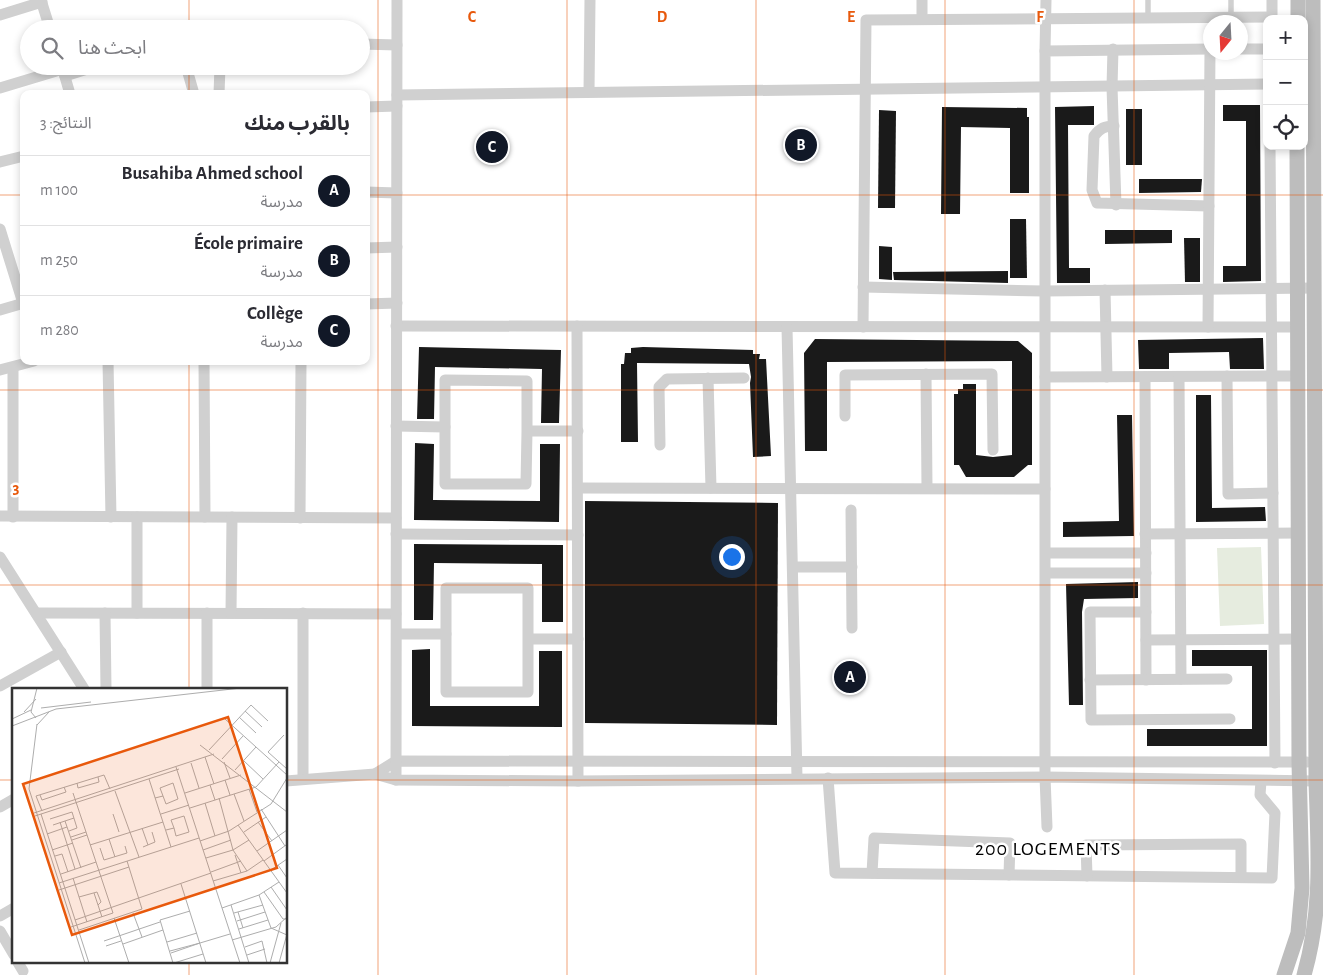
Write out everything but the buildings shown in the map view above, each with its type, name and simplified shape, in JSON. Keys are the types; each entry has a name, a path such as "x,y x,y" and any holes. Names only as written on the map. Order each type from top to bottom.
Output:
{"main road":[{"path":"1298,0 1298,15"},
{"path":"1284,975 1298,933 1308,781 1316,762 1315,288 1309,48 1313,0"},
{"path":"1298,150 1299,762 1308,781 1318,910 1312,950 1304,975"}],"street":[{"path":"396,780 397,0"},
{"path":"590,0 590,92"},
{"path":"922,0 922,14"},
{"path":"1046,0 1043,87 1047,761 1045,777 1047,827"},
{"path":"1272,0 1272,15"},
{"path":"0,15 42,1 47,20"},
{"path":"862,327 866,20 1203,18"},
{"path":"1248,18 1263,18"},
{"path":"370,44 397,45"},
{"path":"1113,49 1112,87 1116,205"},
{"path":"1045,51 1203,49"},
{"path":"1248,49 1263,49"},
{"path":"1208,327 1210,60"},
{"path":"0,88 46,75"},
{"path":"64,75 69,90"},
{"path":"189,75 193,90"},
{"path":"219,90 220,75"},
{"path":"370,106 397,101 590,92 1263,84"},
{"path":"1114,126 1105,126 1098,130 1094,136 1092,190 1097,203 1209,206"},
{"path":"1270,150 1275,763"},
{"path":"0,162 20,157"},
{"path":"370,192 396,193"},
{"path":"0,229 20,293"},
{"path":"370,248 397,247"},
{"path":"863,287 1044,291 1315,288"},
{"path":"1105,290 1108,377"},
{"path":"370,304 396,303"},
{"path":"0,310 20,304"},
{"path":"396,326 1298,327"},
{"path":"577,326 578,781"},
{"path":"787,327 798,778"},
{"path":"0,370 22,365"},
{"path":"108,365 111,517"},
{"path":"204,365 205,517"},
{"path":"300,518 301,365"},
{"path":"13,368 13,517"},
{"path":"926,374 927,488"},
{"path":"845,416 845,375 992,374 993,450"},
{"path":"1145,376 1146,680"},
{"path":"1179,376 1181,680"},
{"path":"1227,376 1228,494 1273,494"},
{"path":"1045,377 1297,376"},
{"path":"708,378 711,488"},
{"path":"660,446 659,387 667,379 744,378"},
{"path":"444,380 526,381 526,431 526,484 445,484 444,380"},
{"path":"396,426 444,426"},
{"path":"526,431 578,431"},
{"path":"578,488 1045,488"},
{"path":"851,510 852,628"},
{"path":"0,516 396,518"},
{"path":"137,613 138,517"},
{"path":"231,613 232,517"},
{"path":"1145,534 1298,533"},
{"path":"396,534 578,535"},
{"path":"1046,553 1146,553"},
{"path":"0,557 83,688"},
{"path":"793,567 852,567"},
{"path":"1046,573 1146,573"},
{"path":"446,588 528,588 528,639 528,692 446,692 446,588"},
{"path":"1146,612 1090,612 1091,720 1230,719"},
{"path":"36,613 396,614"},
{"path":"105,613 106,688"},
{"path":"207,613 207,688"},
{"path":"303,613 303,779"},
{"path":"396,634 446,634"},
{"path":"528,639 578,639"},
{"path":"1146,640 1298,639"},
{"path":"0,686 61,652"},
{"path":"1090,680 1227,679"},
{"path":"375,774 396,761 1316,762"},
{"path":"288,781 375,774 396,780 578,781 1045,777 1308,781"},
{"path":"828,778 835,873 1272,878 1275,813 1260,795 1260,781"},
{"path":"0,807 12,801"},
{"path":"872,873 874,838 1010,843 1009,875"},
{"path":"1087,876 1086,845 1241,844 1241,877"},
{"path":"0,916 12,909"},
{"path":"0,931 12,952"}],"lane":[{"path":"1148,0 1148,18"},
{"path":"1231,0 1231,15"}],"shaded area":[{"path":"1261,547 1264,624 1220,626 1217,548"}],"place":[{"name":"École primaire","path":"801,145"},
{"name":"Collège","path":"492,147"},
{"name":"Busahiba Ahmed school","path":"850,677"}],"district":[{"name":"200 LOGEMENTS","path":"1048,848"}]}
